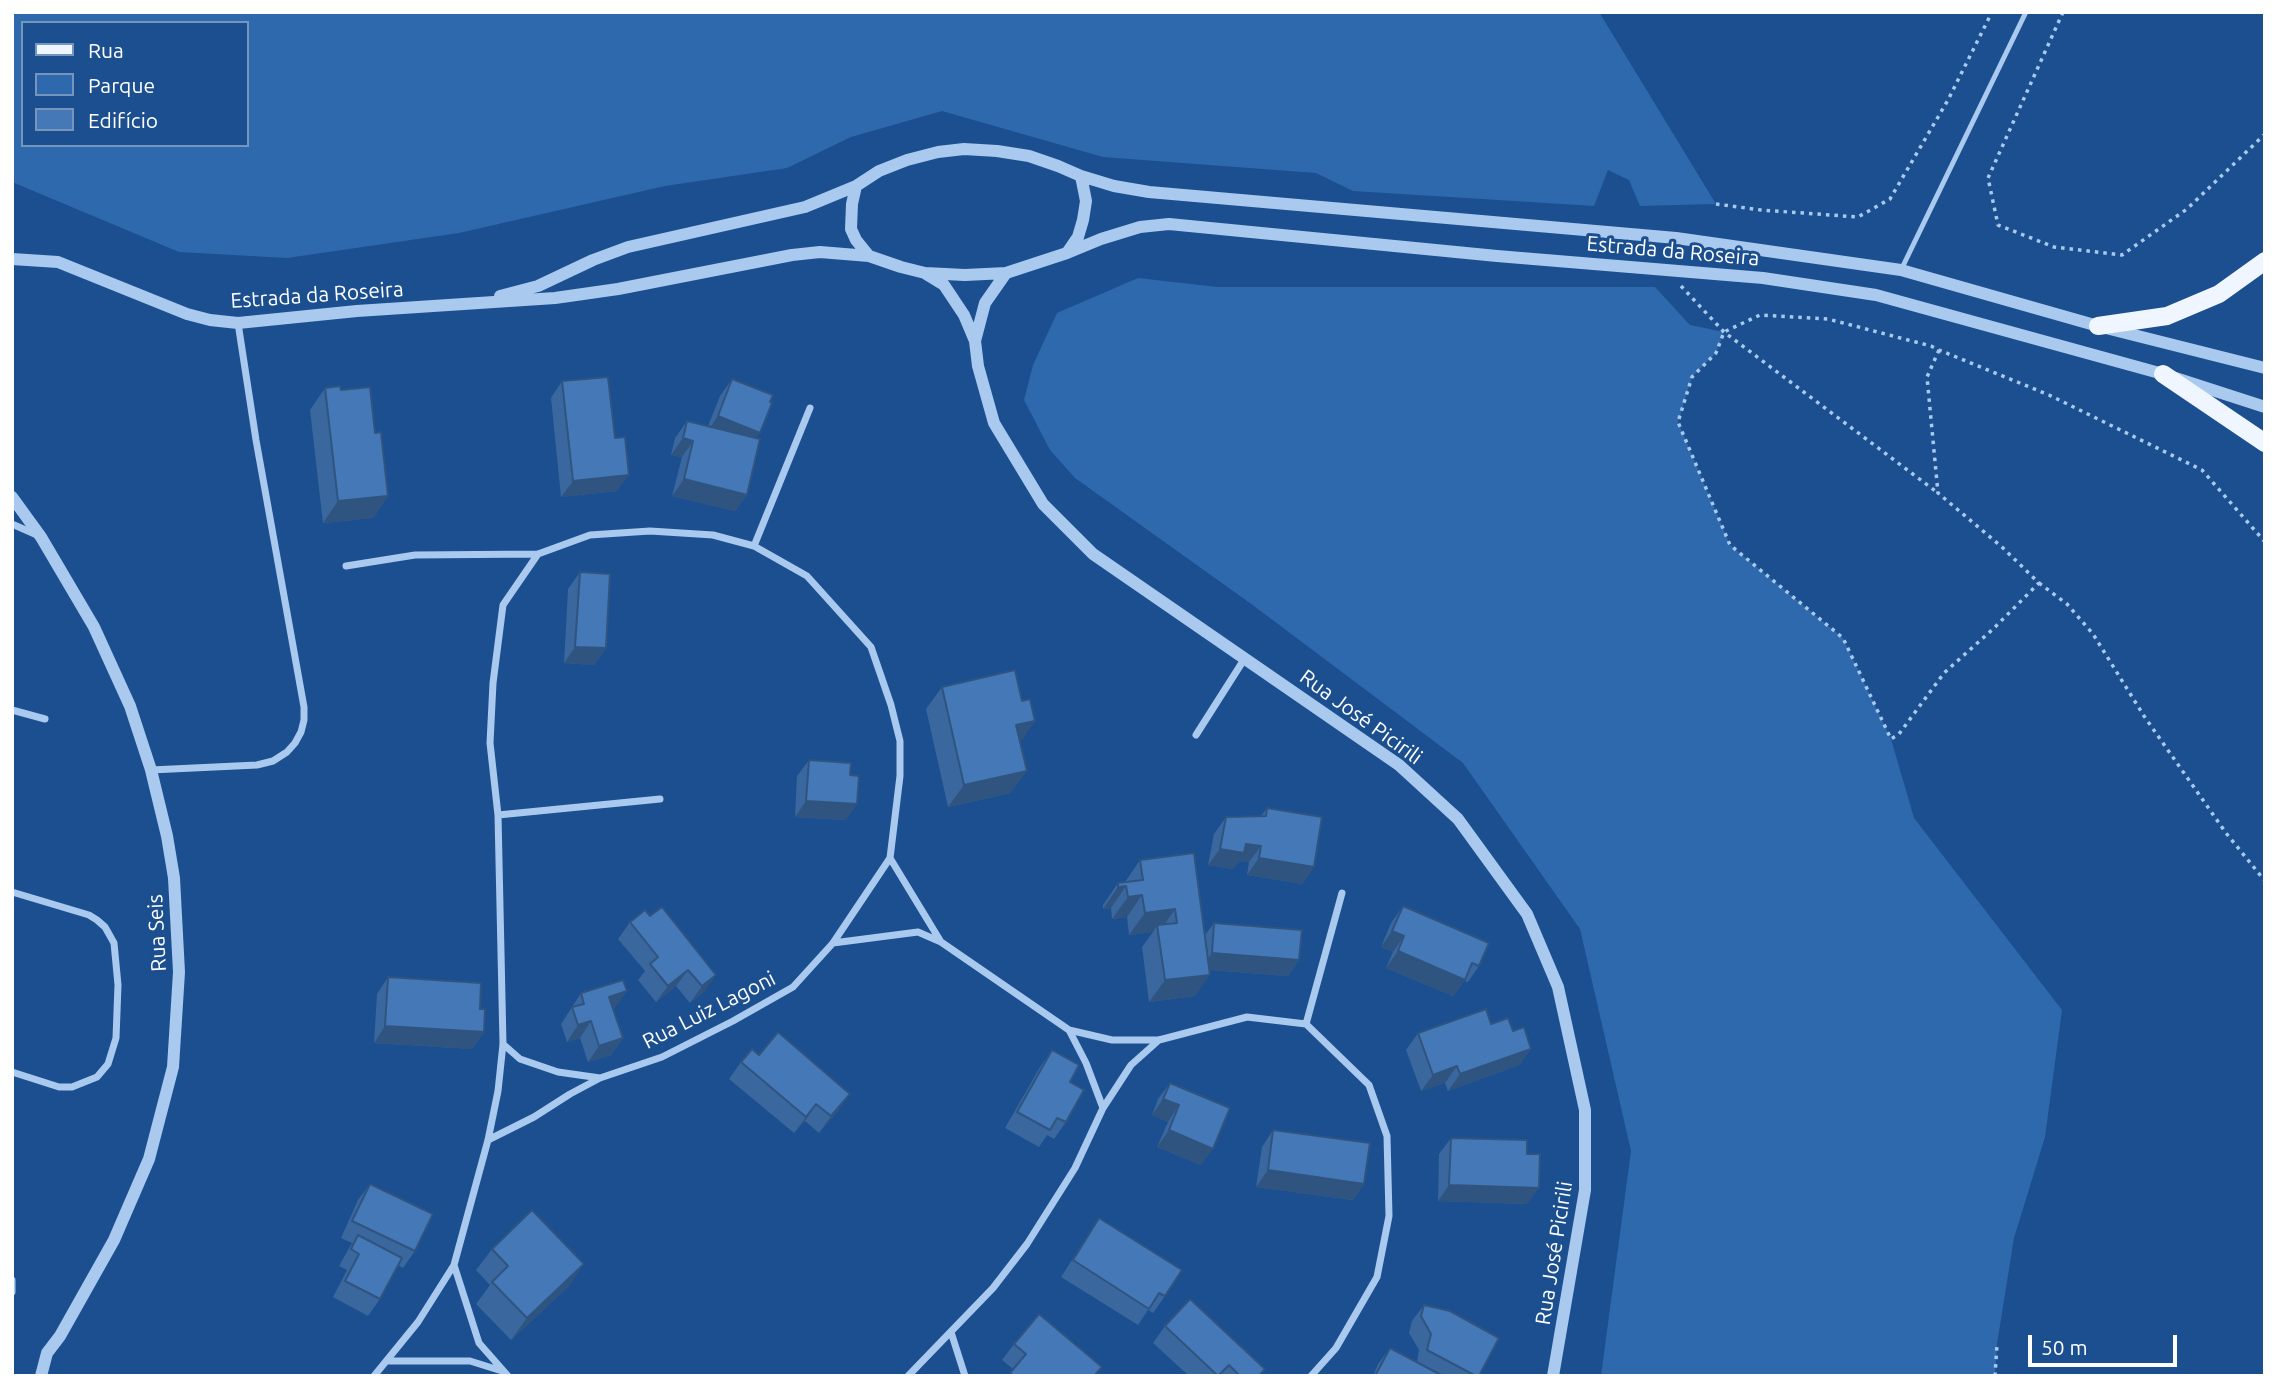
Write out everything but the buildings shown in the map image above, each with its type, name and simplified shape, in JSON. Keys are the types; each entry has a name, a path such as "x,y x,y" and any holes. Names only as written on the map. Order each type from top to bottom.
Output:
{"main road":[{"path":"2098,326 2167,316 2219,294 2265,261"},
{"path":"2163,374 2265,443"}],"street":[{"name":"Estrada da Roseira","path":"460,304 538,286 628,247 805,207 856,186 879,171 907,160 964,149 1030,156 1114,186 1149,192 1676,238 1901,270 2098,326 2265,368"},
{"path":"1067,253 1078,237 1083,220 1086,201 1081,176"},
{"path":"856,186 852,204 852,229 856,240 869,256"},
{"name":"Estrada da Roseira","path":"15,261 58,262 187,314 238,323 533,300 618,289 820,252 869,256 925,273 1006,273 1140,227 1169,224 1763,278 1876,295 2163,374 2265,407"},
{"path":"925,273 944,285 955,299 975,341"},
{"path":"975,341 985,303 1006,273"},
{"path":"151,770 257,765 273,761 295,743 304,720 304,707 238,323"},
{"name":"Rua José Picirili","path":"975,341 978,366 994,423 1043,504 1093,554 1399,765 1458,820 1527,914 1558,987 1585,1110 1585,1191 1553,1376"},
{"path":"754,546 810,408"},
{"name":"Rua Seis","path":"12,497 41,537 99,636 130,706 151,770 167,836 174,878 179,984 173,1066 149,1159 132,1201 95,1276 61,1336 47,1353 40,1376"},
{"path":"12,524 41,537"},
{"name":"Rua Luiz Lagoni","path":"346,566 415,555 538,554 590,535 650,531 713,535 754,546 807,576 871,648 891,705 900,741 900,776 890,858 833,943 793,987 662,1057 600,1078 534,1117 488,1140"},
{"path":"374,1376 418,1322 454,1265 488,1140 498,1091 503,1044 498,815 490,743 493,683 503,605 538,554"},
{"path":"1196,735 1244,658"},
{"path":"12,710 45,719"},
{"path":"498,815 660,799"},
{"path":"890,858 941,942"},
{"path":"12,892 89,915 97,920 114,943 118,985 116,1038 108,1063 97,1077 72,1087 59,1087 12,1072"},
{"path":"1306,1024 1342,893"},
{"path":"833,943 919,932 941,942 1069,1030 1112,1040 1158,1040 1247,1017 1306,1024 1369,1085 1387,1136 1389,1216 1377,1277 1336,1348 1311,1376"},
{"path":"1069,1030 1086,1063 1103,1108"},
{"path":"908,1376 993,1288 1027,1244 1075,1168 1103,1108 1131,1065 1158,1040"},
{"name":"Rua Luiz Lagoni","path":"503,1044 520,1059 558,1072 600,1078"},
{"path":"454,1265 479,1343 505,1374"},
{"path":"12,1280 12,1292"},
{"path":"951,1332 965,1376"},
{"path":"388,1361 470,1362 505,1374"}],"lane":[{"path":"1901,270 2026,12"}],"path":[{"path":"1716,204 1858,217 1890,200 1948,100 1992,12"},
{"path":"2063,12 1988,178 1998,225 2054,247 2122,255 2188,209 2265,134"},
{"path":"1666,270 1724,332 1938,493 2003,548 2039,583 2067,604 2093,634 2151,727 2226,833 2265,881"},
{"path":"2039,583 1944,673 1899,734 1891,739 1843,638 1730,545 1678,422 1692,377 1716,353 1724,332 1760,315 1828,319 1939,350 2049,395 2202,470 2265,542"},
{"path":"1938,493 1927,377 1939,350"},
{"path":"1995,1376 1997,1344"}],"green space":[{"path":"12,12 1599,12 1716,204 1640,206 1629,180 1608,170 1594,206 1353,191 1316,173 1103,157 942,111 851,137 787,168 665,186 459,233 287,258 179,252 12,182"},
{"path":"1138,278 1217,287 1655,287 1690,325 1724,332 1716,353 1692,377 1678,422 1730,545 1843,638 1891,739 1914,818 2062,1010 2045,1137 2014,1238 1997,1344 1995,1376 1601,1376 1631,1151 1580,929 1463,763 1254,606 1075,478 1050,450 1024,400 1033,365 1057,313"}]}
